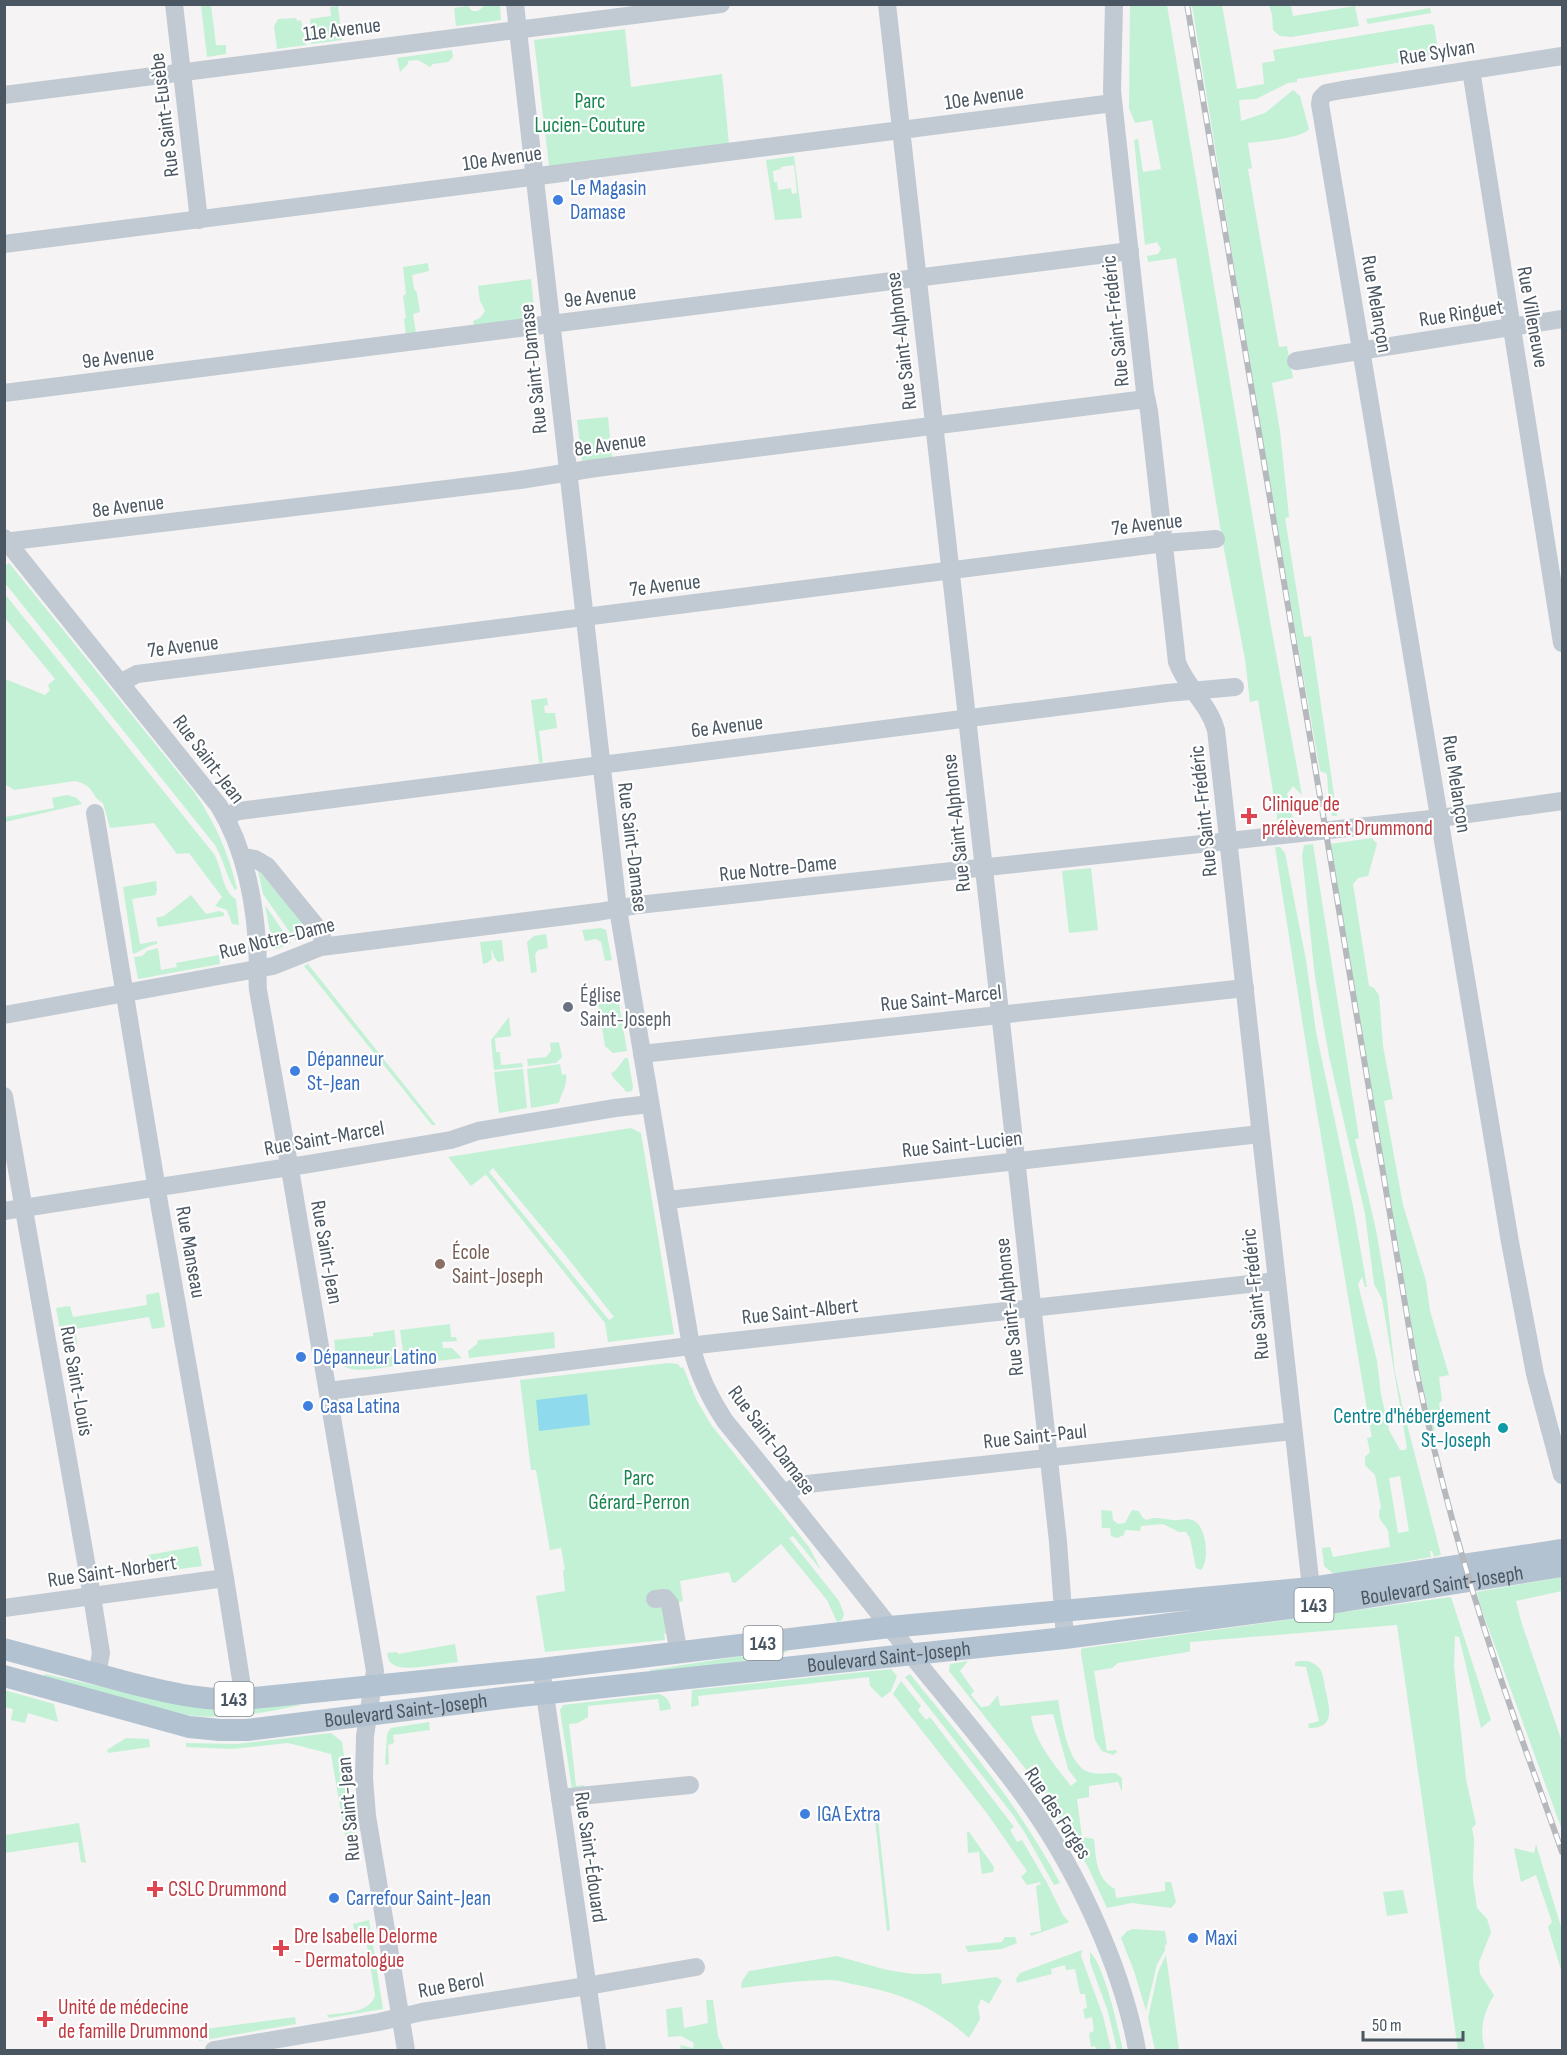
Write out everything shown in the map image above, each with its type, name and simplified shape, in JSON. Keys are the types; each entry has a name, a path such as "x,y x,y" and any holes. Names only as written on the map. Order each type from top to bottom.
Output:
{"main road":[{"name":"Boulevard Saint-Joseph","path":"4,1649 194,1698 244,1699 679,1654 890,1627 1311,1588 1563,1550"},
{"name":"Boulevard Saint-Joseph","path":"4,1676 172,1723 206,1730 247,1730 545,1694 1065,1638 1343,1601 1563,1566"}],"street":[{"name":"Rue Saint-Eusèbe","path":"174,4 199,220"},
{"name":"Rue Saint-Damase","path":"515,4 618,909 691,1346 696,1365 715,1406 890,1627"},
{"name":"11e Avenue","path":"4,95 721,4"},
{"name":"Rue Saint-Alphonse","path":"886,4 968,718 1048,1457 1065,1638"},
{"name":"Rue Saint-Frédéric","path":"1114,4 1113,103 1178,662 1183,676 1212,717 1216,730 1311,1588"},
{"name":"Rue Sylvan","path":"1321,98 1326,93 1342,90 1563,56"},
{"name":"Rue Villeneuve","path":"1470,70 1563,643"},
{"name":"Rue Melançon","path":"1321,98 1320,107 1363,351 1521,1301 1535,1374 1563,1475"},
{"name":"10e Avenue","path":"4,244 1113,103"},
{"name":"9e Avenue","path":"4,393 1130,251"},
{"name":"Rue Ringuet","path":"1296,361 1563,319"},
{"name":"8e Avenue","path":"6,541 540,478 1146,399"},
{"name":"7e Avenue","path":"122,682 137,674 1165,543 1216,539"},
{"name":"Rue Saint-Jean","path":"6,541 210,793 225,816 242,857 251,897 258,990 374,1666 365,1736 364,1778 367,1816 406,2050"},
{"name":"6e Avenue","path":"225,816 239,811 968,718 1235,687"},
{"name":"Rue Notre-Dame","path":"4,1015 258,969 283,963 311,949 326,946 638,905 1440,818 1563,801"},
{"name":"Rue Manseau","path":"95,813 244,1699"},
{"path":"242,857 267,866 320,932 326,946"},
{"name":"Rue Saint-Marcel","path":"642,1054 1245,988"},
{"name":"Rue Saint-Louis","path":"4,1096 92,1596 101,1655 97,1674"},
{"name":"Rue Saint-Marcel","path":"4,1211 290,1167 451,1140 486,1130 650,1104"},
{"name":"Rue Saint-Lucien","path":"668,1200 1260,1134"},
{"name":"Rue Saint-Albert","path":"328,1391 691,1346 1276,1281"},
{"name":"Rue Saint-Paul","path":"784,1494 798,1485 1293,1431"},
{"name":"Rue Saint-Norbert","path":"4,1608 225,1578"},
{"path":"655,1599 665,1598 670,1604 679,1654"},
{"name":"Rue des Forges","path":"890,1627 1003,1768 1031,1806 1061,1855 1082,1895 1114,1967 1137,2050"},
{"name":"Rue Saint-Édouard","path":"541,1669 597,2050"},
{"path":"560,1798 690,1785"},
{"name":"Rue Berol","path":"214,2050 422,2012 696,1967"}],"green space":[{"path":"201,5 211,5 216,45 226,45 226,54 207,57"},
{"path":"483,5 500,5 501,20 456,26 454,8 468,6 472,11 478,11"},
{"path":"1130,5 1167,5 1270,621 1302,795 1293,786 1287,794 1294,822 1278,823 1258,700 1250,702 1245,659 1223,544 1176,258 1148,262 1147,256 1158,254 1161,249 1157,242 1145,245 1134,140 1138,139 1143,172 1161,169 1152,120 1135,123 1129,108"},
{"path":"1192,5 1222,5 1237,89 1264,84 1262,63 1275,61 1273,50 1434,25 1439,56 1297,79 1297,82 1288,83 1256,99 1239,100 1241,121 1265,113 1293,90 1300,96 1309,129 1298,135 1248,143 1252,168 1248,169 1279,347 1287,346 1293,378 1272,383 1280,431 1289,517 1285,518 1304,637 1311,636 1337,816 1332,816 1330,807 1333,806 1333,802 1329,803 1327,774 1320,771 1266,463"},
{"path":"1269,5 1291,5 1293,16 1355,6 1359,26 1291,37 1280,36 1273,30"},
{"path":"338,6 342,40 311,44 310,19 331,16 330,7"},
{"path":"1430,8 1431,13 1368,24 1366,19"},
{"path":"296,18 297,21 301,20 306,45 277,49 274,26 278,19"},
{"name":"Parc Lucien-Couture","path":"625,29 631,87 722,74 729,144 549,166 534,40"},
{"path":"452,50 453,57 448,62 433,64 430,67 418,60 408,61 400,72 397,58"},
{"path":"794,156 802,218 775,220 766,160","holes":["794,165 797,193 792,194 791,188 778,190 777,182 774,182 773,171"]},
{"path":"428,263 429,271 412,275 420,312 413,314 416,333 406,335 403,296 406,294 403,267"},
{"path":"531,279 535,318 474,326 473,321 480,318 485,311 480,301 478,286"},
{"path":"608,417 612,458 582,461 577,420"},
{"path":"5,563 7,565 9,563 194,792 220,839 237,889 235,890 232,885 215,845 5,583"},
{"path":"4,593 214,854 225,885 231,896 236,899 239,925 232,924 227,910 215,906 222,897 189,853 177,854 154,823 110,828 103,803 86,785 75,781 14,790 5,784 5,679 45,695 50,690 48,685 55,679 5,618"},
{"path":"547,698 548,705 544,706 545,713 555,713 557,728 539,731 543,762 539,763 531,700"},
{"path":"67,795 77,798 82,804 5,822 5,817 54,808 52,798"},
{"path":"1372,838 1377,844 1368,876 1358,878 1353,884 1369,986 1374,988 1379,995 1383,1046 1393,1099 1384,1101 1403,1205 1426,1281 1430,1311 1449,1375 1439,1377 1442,1400 1439,1404 1442,1420 1434,1423 1435,1441 1419,1368 1330,844"},
{"path":"1313,844 1359,1138 1355,1139 1376,1230 1385,1282 1395,1372 1441,1555 1434,1557 1430,1551 1431,1557 1334,1574 1324,1566 1322,1548 1330,1547 1333,1557 1390,1547 1388,1531 1379,1515 1381,1507 1375,1475 1365,1465 1365,1457 1370,1452 1367,1438 1372,1437 1275,847 1280,847 1285,853 1306,960 1316,1032 1353,1206 1367,1287 1362,1277 1358,1284 1377,1361 1381,1394 1389,1430 1400,1450 1407,1448 1382,1299 1374,1284 1365,1214 1329,1056 1315,977 1302,855 1304,845","holes":["1400,1476 1409,1531 1398,1533 1389,1478"]},
{"path":"1091,868 1098,930 1069,933 1062,871"},
{"path":"258,870 310,931 306,937 296,941 263,894"},
{"path":"156,881 156,895 132,899 140,944 157,941 157,944 133,954 123,887"},
{"path":"191,895 206,914 219,911 224,913 224,916 158,927 156,918 164,916"},
{"path":"265,905 291,943 277,949 273,948"},
{"path":"601,928 606,930 612,960 605,961 601,942 596,939 585,941 582,930"},
{"path":"546,934 548,948 538,950 535,955 537,972 531,973 527,942 534,936"},
{"path":"502,940 504,961 498,962 492,950 492,959 483,964 480,942"},
{"path":"158,948 161,970 177,967 176,963 219,955 220,964 138,979 134,957 142,956 147,951"},
{"path":"308,964 436,1125 432,1125 304,966"},
{"path":"618,997 627,1051 613,1053 605,1046 598,1003"},
{"path":"509,1017 511,1036 495,1038 496,1052 500,1052 501,1065 522,1063 523,1067 494,1070 491,1040"},
{"path":"559,1042 562,1057 556,1063 528,1066 527,1059 546,1057 551,1051 550,1043"},
{"path":"625,1058 628,1058 633,1087 632,1091 626,1092 611,1073"},
{"path":"560,1064 562,1075 566,1074 566,1078 559,1103 531,1108 527,1069"},
{"path":"523,1069 527,1108 499,1113 494,1072"},
{"path":"631,1128 641,1133 674,1334 608,1342 605,1323 487,1176 485,1175 471,1186 448,1157","holes":["493,1168 614,1317 609,1320 489,1172"]},
{"path":"159,1292 165,1327 152,1329 149,1317 75,1329 77,1344 63,1346 56,1308 70,1306 73,1317 147,1305 146,1295"},
{"path":"450,1324 451,1337 456,1337 457,1341 442,1342 443,1348 452,1348 462,1358 405,1365 400,1330"},
{"path":"394,1330 399,1365 357,1370 342,1365 338,1360 334,1340 373,1336 373,1333"},
{"path":"554,1332 555,1348 469,1358 468,1351 477,1344 478,1340"},
{"name":"Parc Gérard-Perron","path":"669,1363 683,1367 697,1401 712,1426 809,1547 821,1570 793,1536 789,1538 839,1601 844,1614 842,1620 837,1622 827,1600 781,1544 735,1583 732,1582 729,1572 680,1581 683,1601 662,1607 668,1633 664,1634 665,1640 545,1652 536,1596 565,1591 563,1570 565,1570 561,1548 550,1550 536,1470 531,1470 520,1380"},
{"path":"1101,1510 1112,1511 1113,1520 1118,1524 1125,1523 1132,1510 1139,1511 1146,1520 1156,1518 1193,1520 1199,1526 1204,1538 1206,1553 1204,1566 1201,1570 1196,1568 1190,1538 1186,1532 1179,1532 1163,1524 1141,1526 1140,1531 1125,1530 1124,1535 1117,1538 1111,1536 1110,1528 1102,1528"},
{"path":"198,1546 202,1566 151,1573 148,1555"},
{"path":"1562,1577 1562,1591 1516,1601 1562,1742 1562,1830 1477,1592"},
{"path":"1451,1597 1491,1720 1481,1728 1459,1637 1455,1636 1454,1666 1466,1779 1476,1824 1472,1828 1473,1880 1477,1908 1487,1919 1491,1932 1479,1962 1480,1974 1494,1995 1483,2022 1482,2036 1485,2050 1458,2050 1397,1625 1190,1642 1188,1652 1118,1663 1112,1668 1094,1671 1107,1751 1116,1750 1117,1752 1113,1755 1102,1751 1095,1740 1081,1653 1081,1649 1085,1648"},
{"path":"455,1644 458,1662 406,1668 391,1663 387,1653 397,1652 398,1654"},
{"path":"786,1649 787,1652 727,1664 650,1673 650,1670"},
{"path":"968,1661 960,1671 974,1691 971,1695 981,1707 989,1706 998,1695 1000,1706 1058,1700 1064,1730 1075,1760 1088,1772 1116,1773 1122,1778 1122,1792 1118,1782 1089,1786 1089,1797 1077,1799 1082,1837 1094,1839 1097,1861 1104,1880 1115,1889 1116,1898 1165,1891 1165,1882 1171,1882 1176,1902 1171,1908 1132,1903 1107,1908 1088,1867 1046,1795 949,1671 950,1664","holes":["1053,1714 1068,1769 1077,1781 1071,1786 1041,1744 1031,1716"]},
{"path":"1298,1661 1315,1664 1323,1676 1329,1709 1324,1725 1309,1728 1308,1724 1319,1721 1306,1667 1295,1666"},
{"path":"891,1669 897,1676 891,1691 882,1698 870,1686 869,1677 698,1696 699,1705 691,1707 692,1690"},
{"path":"45,1674 148,1697 301,1705 227,1717 180,1714 44,1677"},
{"path":"910,1674 971,1749 1009,1801 1060,1883 1054,1885 1013,1815 905,1677"},
{"path":"901,1681 921,1706 918,1710 926,1720 930,1717 1014,1827 1010,1830 1017,1842 1022,1840 1069,1922 1031,1936 1030,1933 1041,1931 1036,1886 1041,1884 1040,1882 1027,1885 1021,1877 1027,1871 986,1812 893,1694"},
{"path":"4,1690 54,1704 58,1722 28,1713 25,1723 11,1720 13,1709 5,1707"},
{"path":"658,1694 667,1699 671,1709 660,1711 658,1699 588,1706 588,1717 578,1723 569,1724 576,1786 584,1785 585,1788 572,1789 560,1710 563,1705"},
{"path":"429,1722 430,1730 393,1735 394,1743 388,1745 389,1764 385,1765 387,1734 391,1728"},
{"path":"331,1733 342,1742 359,1856 352,1861 342,1862 349,1859 331,1754 288,1743 232,1749 186,1747 186,1743 236,1744"},
{"path":"126,1738 149,1739 150,1747 108,1753 107,1750"},
{"path":"874,1810 877,1810 890,1930 887,1931"},
{"path":"79,1823 86,1863 81,1862 78,1842 5,1853 5,1835"},
{"path":"967,1832 994,1867 993,1872 982,1874 979,1852 968,1853"},
{"path":"1536,1844 1562,1930 1562,1973 1548,1927 1552,1922 1536,1875 1521,1882 1514,1848 1534,1853"},
{"path":"1403,1890 1408,1913 1387,1916 1383,1892"},
{"path":"369,1920 383,2009 329,2018 327,2015 363,2008 373,2001 375,1995 365,1933 355,1933 353,1924"},
{"path":"1133,1929 1165,1931 1167,1944 1157,1964 1146,2011 1121,1938 1127,1931"},
{"path":"1005,1937 1015,1937 1017,1943 1002,1949 968,1952 965,1946 1002,1942"},
{"path":"1082,1950 1081,1956 1103,2016 1111,2049 1091,2047 1089,2033 1094,2031 1092,2017 1085,2019 1083,2009 1087,2008 1085,1994 1080,1994 1075,1969 1066,1970 1065,1965 1051,1969 1052,1974 1017,1983 1016,1979 1020,1973"},
{"path":"1090,1952 1106,1984 1123,2050 1117,2050 1108,2012 1090,1962"},
{"path":"1166,1955 1179,2050 1155,2050 1148,2018 1158,1972"},
{"path":"837,1956 900,1972 939,1973 942,1984 997,1977 1002,1981 989,2004 981,1999 978,2007 980,2019 969,2038 943,2018 917,2003 873,1988 829,1980 796,1981 741,1988 742,1981 749,1971"},
{"path":"706,2000 713,2000 718,2036 724,2050 681,2050 680,2045 693,2048 694,2043 681,2036 668,2037 666,2009 682,2007 684,2028 708,2023"},
{"path":"295,2017 296,2024 199,2041 197,2030"}],"water":[{"path":"587,1394 590,1425 539,1431 536,1400"}],"railway":[{"path":"1187,4 1416,1369 1440,1474 1469,1578 1507,1698 1562,1852"}],"place":[{"name":"Le Magasin Damase","path":"558,200"},
{"name":"Clinique de prélèvement Drummond","path":"1249,816"},
{"name":"Église Saint-Joseph","path":"568,1007"},
{"name":"Dépanneur St-Jean","path":"295,1071"},
{"name":"École Saint-Joseph","path":"440,1264"},
{"name":"Dépanneur Latino","path":"301,1357"},
{"name":"Casa Latina","path":"308,1406"},
{"name":"Centre d'hébergement St-Joseph","path":"1503,1428"},
{"name":"IGA Extra","path":"805,1814"},
{"name":"CSLC Drummond","path":"155,1889"},
{"name":"Carrefour Saint-Jean","path":"334,1898"},
{"name":"Maxi","path":"1193,1938"},
{"name":"Dre Isabelle Delorme - Dermatologue","path":"281,1948"},
{"name":"Unité de médecine de famille Drummond","path":"45,2019"}]}
